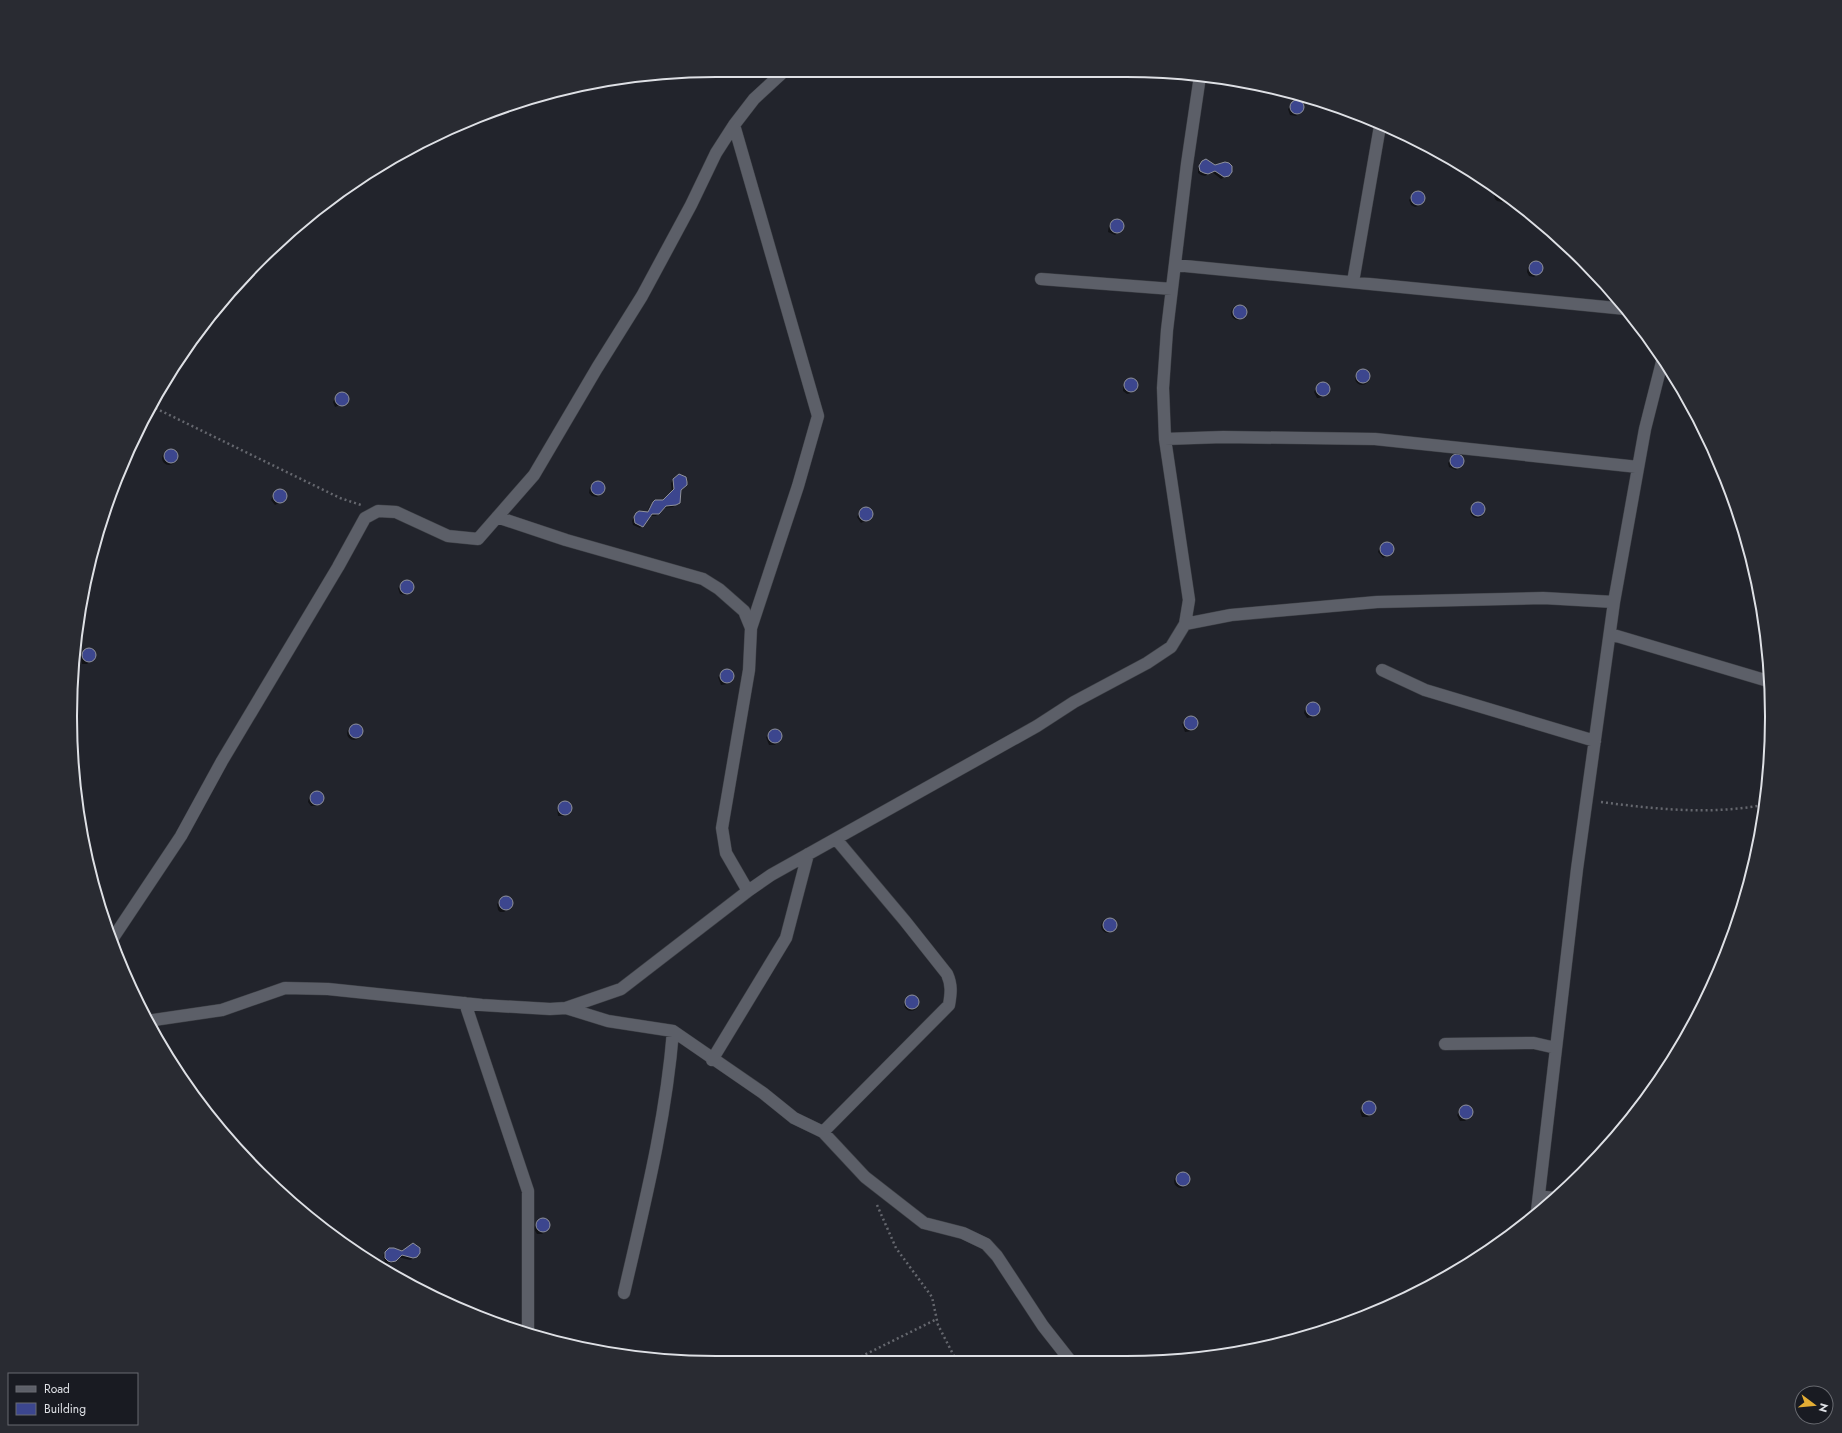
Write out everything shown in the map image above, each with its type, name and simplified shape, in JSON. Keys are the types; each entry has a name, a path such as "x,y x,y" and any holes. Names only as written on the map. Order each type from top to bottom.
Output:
{"street":[{"path":"116,934 181,836 222,761 338,567 365,518 378,511 396,512 448,536 478,539 534,475 597,368 642,296 691,205 716,153 754,98 778,77"},
{"path":"154,1020 222,1010 285,988 328,989 465,1003 550,1009 566,1008 621,989 771,875 1037,726 1074,702 1147,663 1172,647 1185,624 1189,600 1165,439 1163,388 1166,330 1199,81"},
{"path":"734,125 818,416 798,486 751,628 748,670 722,828 726,853 748,891"},
{"path":"1352,282 1379,130"},
{"path":"1174,266 1617,308"},
{"path":"1041,280 1172,289"},
{"path":"1538,1205 1587,800 1614,602 1645,429 1661,367"},
{"path":"1165,439 1223,436 1375,439 1638,467"},
{"path":"497,517 566,540 703,579 719,588 744,611 751,628"},
{"path":"1185,624 1231,615 1377,602 1543,598 1614,602"},
{"path":"1610,634 1764,679"},
{"path":"1382,670 1425,690 1595,741"},
{"path":"823,1132 949,1005 951,993 951,983 947,974 905,921 836,839"},
{"path":"712,1060 786,938 808,854"},
{"path":"465,1003 528,1191 528,1327"},
{"path":"566,1008 608,1021 673,1031 712,1060 763,1093 794,1118 823,1132 865,1177 924,1223 963,1232 986,1244 997,1256 1044,1326 1067,1356"},
{"path":"624,1293 655,1161 669,1076 673,1031"},
{"path":"1445,1044 1534,1043 1556,1048"},
{"path":"1539,1196 1547,1197"}],"path":[{"path":"157,409 340,498 378,511"},
{"path":"1587,800 1650,809 1691,811 1759,805"},
{"path":"874,1198 896,1248 932,1297 936,1319 954,1356"},
{"path":"864,1356 936,1319"}],"building":[{"path":"1294,100 1304,104 1304,110 1300,114 1294,114 1290,110 1290,104"},
{"path":"1206,159 1215,165 1225,162 1229,163 1232,166 1232,172 1229,176 1224,177 1215,171 1208,174 1200,171 1199,166 1202,161"},
{"path":"1415,191 1421,191 1425,195 1425,201 1421,205 1415,205 1411,201 1411,195"},
{"path":"1114,219 1120,219 1124,223 1124,229 1120,233 1114,233 1110,229 1110,223"},
{"path":"1533,261 1539,261 1543,265 1543,271 1539,275 1533,275 1529,271 1529,265"},
{"path":"1237,305 1243,305 1247,309 1247,315 1243,319 1237,319 1233,315 1233,309"},
{"path":"1360,369 1366,369 1370,373 1370,379 1366,383 1360,383 1356,379 1356,373"},
{"path":"1128,378 1134,378 1138,382 1138,388 1134,392 1128,392 1124,388 1124,382"},
{"path":"1320,382 1326,382 1330,386 1330,392 1326,396 1320,396 1316,392 1316,386"},
{"path":"339,392 345,392 349,396 349,402 345,406 339,406 335,402 335,396"},
{"path":"168,449 174,449 178,453 178,459 174,463 168,463 164,459 164,453"},
{"path":"1457,454 1462,456 1464,461 1462,466 1457,468 1452,466 1450,461 1452,456"},
{"path":"679,474 686,477 687,482 687,485 681,490 680,503 666,506 659,514 652,514 643,527 635,523 634,517 636,513 639,511 648,512 655,500 663,500 674,489 673,479"},
{"path":"595,481 601,481 605,485 605,491 601,495 595,495 591,491 591,485"},
{"path":"277,489 283,489 287,493 287,499 283,503 277,503 273,499 273,493"},
{"path":"1475,502 1481,502 1485,506 1485,512 1481,516 1475,516 1471,512 1471,506"},
{"path":"863,507 869,507 873,511 873,517 869,521 863,521 859,517 859,511"},
{"path":"1384,542 1390,542 1394,546 1394,552 1390,556 1384,556 1380,552 1380,546"},
{"path":"404,580 410,580 414,584 414,590 410,594 404,594 400,590 400,584"},
{"path":"86,648 92,648 96,652 96,658 92,662 86,662 82,658 82,652"},
{"path":"724,669 730,669 734,673 734,679 730,683 724,683 720,679 720,673"},
{"path":"1310,702 1316,702 1320,706 1320,712 1316,716 1310,716 1306,712 1306,706"},
{"path":"1188,716 1194,716 1198,720 1198,726 1194,730 1188,730 1184,726 1184,720"},
{"path":"353,724 359,724 363,728 363,734 359,738 353,738 349,734 349,728"},
{"path":"772,729 778,729 782,733 782,739 778,743 772,743 768,739 768,733"},
{"path":"314,791 320,791 324,795 324,801 320,805 314,805 310,801 310,795"},
{"path":"562,801 568,801 572,805 572,811 568,815 562,815 558,811 558,805"},
{"path":"503,896 509,896 513,900 513,906 509,910 503,910 499,906 499,900"},
{"path":"1107,918 1113,918 1117,922 1117,928 1113,932 1107,932 1103,928 1103,922"},
{"path":"909,995 915,995 919,999 919,1005 915,1009 909,1009 905,1005 905,999"},
{"path":"1366,1101 1372,1101 1376,1105 1376,1111 1372,1115 1366,1115 1362,1111 1362,1105"},
{"path":"1463,1105 1469,1105 1473,1109 1473,1115 1469,1119 1463,1119 1459,1115 1459,1109"},
{"path":"1180,1172 1186,1172 1190,1176 1190,1182 1186,1186 1180,1186 1176,1182 1176,1176"},
{"path":"540,1218 546,1218 550,1222 550,1228 546,1232 540,1232 536,1228 536,1222"},
{"path":"413,1243 420,1248 420,1253 417,1257 413,1258 402,1255 396,1261 391,1262 385,1258 385,1252 389,1248 402,1251"}]}
